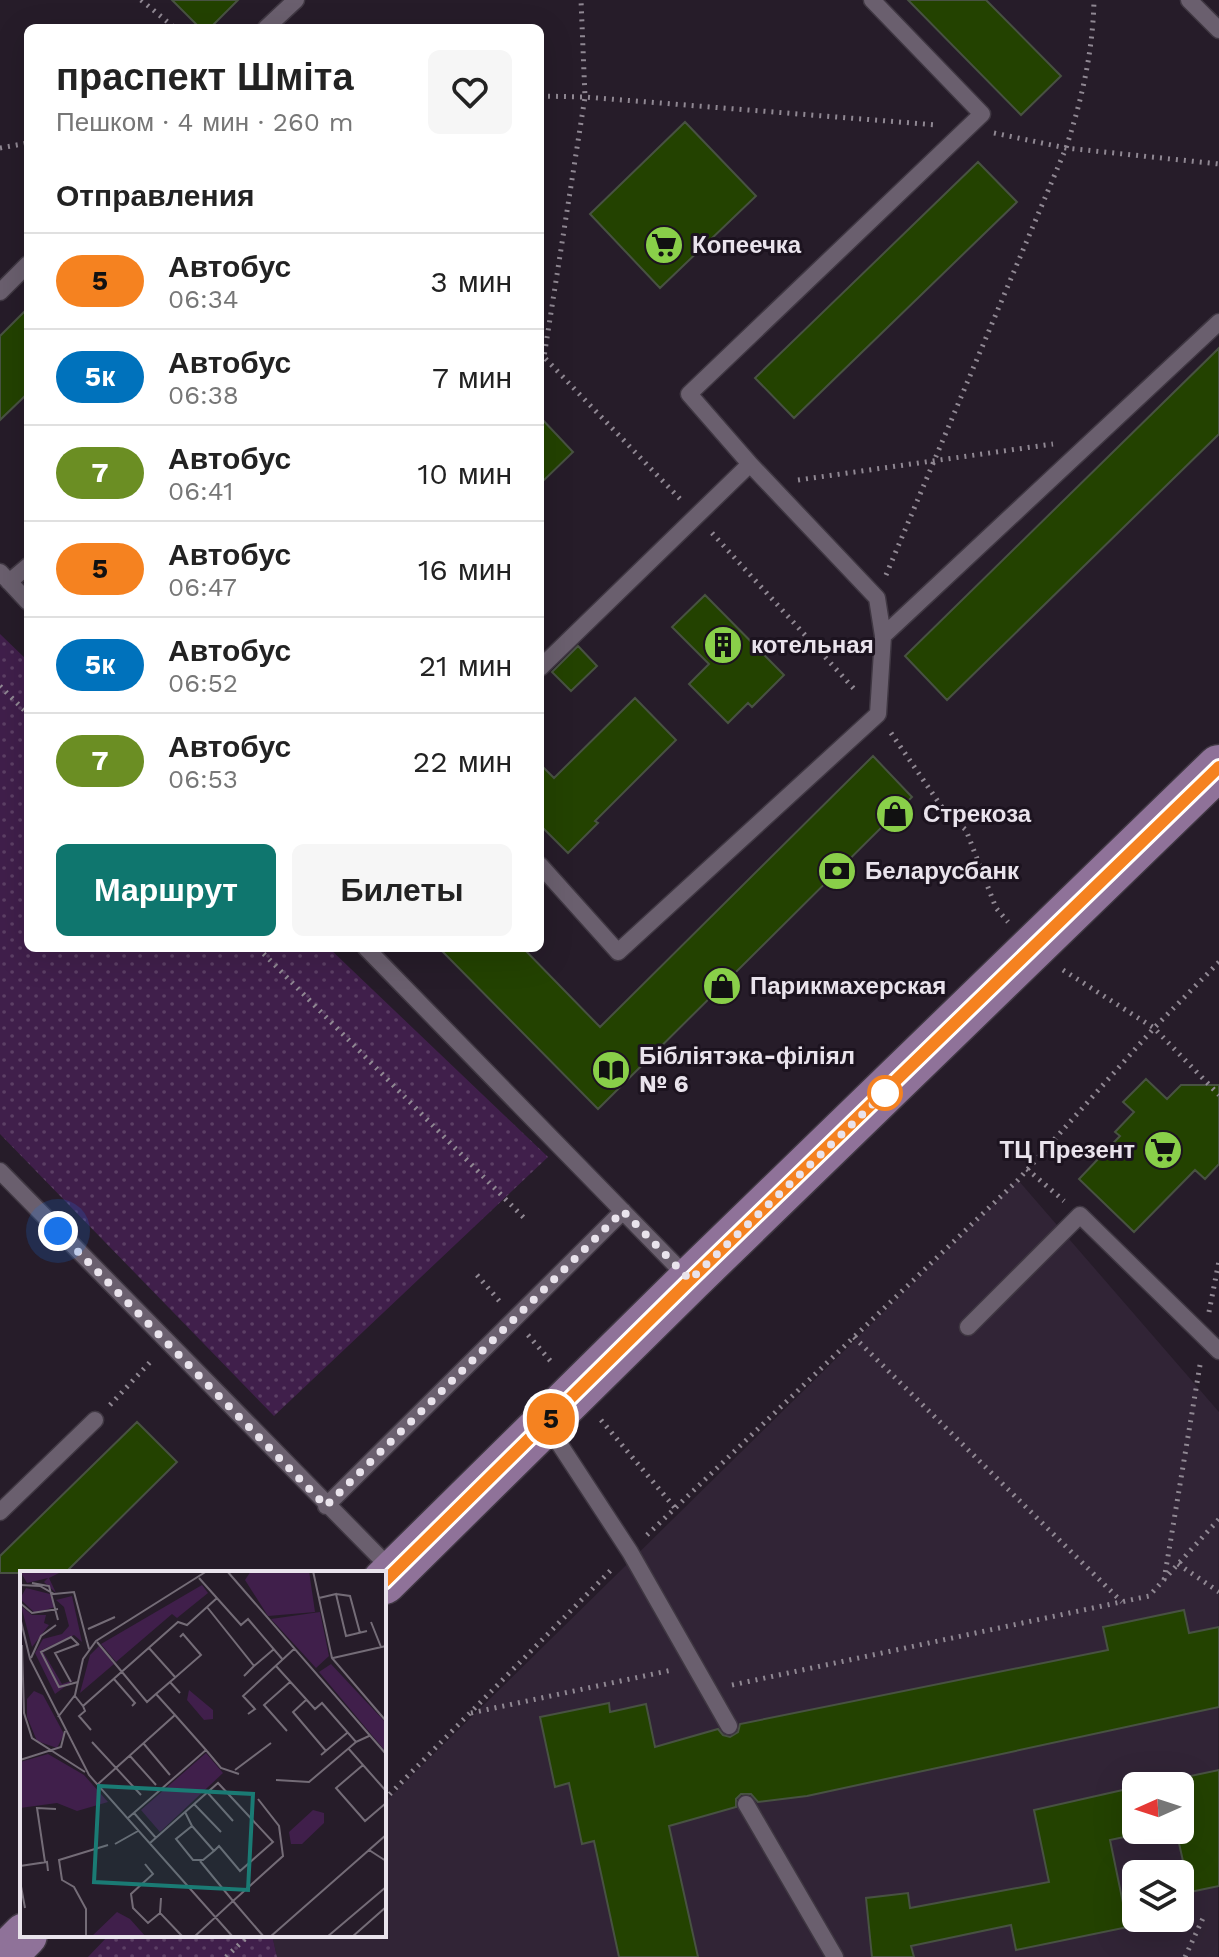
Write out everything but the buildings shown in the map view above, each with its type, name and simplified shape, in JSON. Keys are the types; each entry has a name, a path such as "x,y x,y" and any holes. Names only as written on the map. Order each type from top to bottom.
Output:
{"main road":[{"path":"389,1577 1219,767"},
{"path":"3,1957 23,1937"}],"lane":[{"path":"270,24 296,0"},
{"path":"544,869 618,952 878,714 883,636 877,598 750,464 689,394 982,114 872,0"},
{"path":"1189,0 1219,30"},
{"path":"0,292 24,268"},
{"path":"883,636 1219,322"},
{"path":"544,664 750,464"},
{"path":"24,568 4,577 24,598"},
{"path":"370,952 690,1280"},
{"path":"0,1171 326,1506 384,1571"},
{"path":"326,1506 623,1211"},
{"path":"968,1327 1080,1215 1219,1351"},
{"path":"0,1512 95,1420"},
{"path":"547,1424 630,1552 729,1726"},
{"path":"746,1804 835,1957"}],"path":[{"path":"141,0 170,24"},
{"path":"544,357 585,97 581,0"},
{"path":"877,598 1066,148 1080,106 1090,57 1094,0"},
{"path":"544,96 968,127 1066,148 1219,164"},
{"path":"0,148 24,144"},
{"path":"769,484 1094,439"},
{"path":"0,686 24,710"},
{"path":"262,952 527,1221"},
{"path":"386,1798 630,1552 1027,1169 1154,1028 1219,962"},
{"path":"1027,1169 1080,1215"},
{"path":"1164,1581 1219,1261"},
{"path":"854,1337 1122,1602"},
{"path":"95,1420 168,1343"},
{"path":"708,1690 1149,1596 1219,1519"},
{"path":"1178,1564 1219,1592"},
{"path":"470,1713 694,1666"},
{"path":"1185,1957 1204,1916"},
{"path":"226,1957 247,1937"}],"shaded area":[{"path":"0,634 24,657 24,952 333,952 548,1157 274,1416 0,1134"},
{"path":"1018,1180 1219,1412 1218,1957 277,1957 272,1937 386,1937 386,1801"},
{"path":"107,1937 272,1937 277,1957 88,1957"}],"bus line":[{"name":"5","path":"386,1580 1219,767"}],"place":[{"name":"Копеечка","path":"664,245"},
{"name":"котельная","path":"723,645"},
{"name":"Стрекоза","path":"895,814"},
{"name":"Беларусбанк","path":"837,871"},
{"name":"Парикмахерская","path":"722,986"},
{"name":"Бібліятэка-філіял № 6","path":"611,1070"},
{"name":"ТЦ Презент","path":"1163,1150"}],"route":[{"path":"58,1231 326,1506 623,1211 690,1280 896,1082 885,1093"}]}
